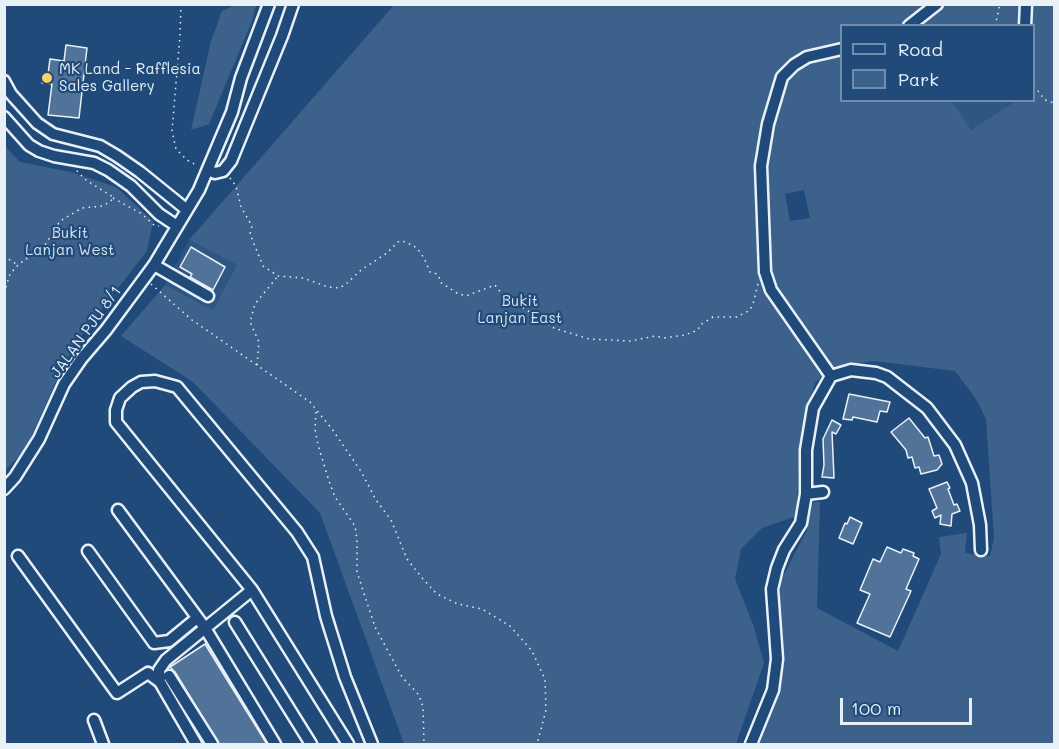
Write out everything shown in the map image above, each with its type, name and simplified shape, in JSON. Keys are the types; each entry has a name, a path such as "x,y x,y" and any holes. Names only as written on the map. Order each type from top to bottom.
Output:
{"street":[{"name":"JALAN PJU 8/1","path":"4,489 15,477 39,439 64,384 144,278 187,210 208,171 232,112 241,78 269,4"},
{"path":"208,171 215,173 223,171 231,161 282,36 292,4"},
{"path":"912,24 937,4"},
{"path":"1025,24 1026,4"},
{"path":"831,376 771,290 765,272 761,166 768,124 782,77 794,65 807,57 840,49"},
{"path":"4,81 11,94 37,123 53,134 100,146 140,172 187,210"},
{"path":"4,117 29,145 39,151 94,163 108,170 130,186 159,214 177,226"},
{"path":"153,265 208,296"},
{"path":"751,744 773,690 777,659 772,589 784,550 801,523 806,494 806,450 813,408 831,376 851,370 876,373 887,377 927,408 955,445 972,483 980,525 981,550"},
{"path":"348,744 252,590 116,422 116,410 120,398 132,387 141,382 155,381 177,387 297,532 313,557 326,616 345,677 372,744"},
{"path":"806,494 823,492"},
{"path":"118,510 205,628 275,744"},
{"path":"88,551 154,643 169,641 197,618"},
{"path":"18,556 117,693 148,673 164,679 196,744"},
{"path":"212,744 164,679 159,676 162,665 252,590"},
{"path":"235,622 311,744"},
{"path":"94,720 103,744"}],"path":[{"path":"181,4 172,131 176,149 187,160 208,171"},
{"path":"995,24 1000,4"},
{"path":"1036,4 1047,4"},
{"path":"1035,87 1045,100 1054,103"},
{"path":"73,159 76,169 86,180 142,214 155,226 177,226"},
{"path":"223,171 234,181 239,203 252,226 250,234 263,266 278,276 303,278 328,287 339,288 378,260 399,241 406,242 417,248 430,272 439,276 440,282 457,293 466,296 495,285 501,292 554,328 589,339 630,341 655,336 664,338 685,335 698,330 700,325 713,317 737,317 753,304 758,278 765,272"},
{"path":"4,293 10,274 45,244 60,221 82,208 103,206 113,197"},
{"path":"4,256 18,265"},
{"path":"257,364 259,342 250,322 255,303 278,276"},
{"path":"144,278 192,320 310,402 362,473 376,500 391,520 407,559 423,579 437,594 458,604 482,609 510,626 532,651 545,679 546,710 537,744"},
{"path":"316,411 315,429 329,481 335,497 355,526 357,572 375,627 402,677 419,695 423,707 424,744"}],"shaded area":[{"path":"952,102 1014,102 971,131"},
{"path":"189,240 237,265 213,310 165,285"}],"green space":[{"path":"235,5 256,5 252,21 209,124 191,130 211,41 222,11"},
{"name":"Bukit Lanjan East","path":"394,5 1054,5 1054,744 759,744 779,692 782,658 780,582 807,530 813,502 820,502 817,608 898,651 941,554 939,537 967,533 965,553 990,556 994,538 986,419 976,399 955,371 874,361 832,367 815,383 803,423 798,472 797,516 762,528 741,549 735,579 754,627 764,663 736,744 404,744 320,513 193,382 121,336 165,285 213,310 237,265 189,240","holes":["804,190 810,218 790,221 785,194"]},
{"name":"Bukit Lanjan West","path":"5,146 20,162 71,172 116,187 153,221 147,251 86,329 62,368 25,451 5,470"}],"building":[{"path":"66,45 87,48 79,118 48,115 52,84 42,83 43,74 48,74 50,59 64,61"},
{"path":"191,247 225,267 213,290 190,277 192,274 180,267"},
{"path":"849,394 890,402 887,412 880,411 877,422 853,417 852,420 843,419"},
{"path":"909,418 925,438 928,437 934,456 939,455 942,464 937,470 921,474 919,467 915,468 912,457 908,458 906,450 891,432"},
{"path":"832,420 841,425 836,434 832,432 834,478 822,477 823,439"},
{"path":"947,482 954,505 957,504 960,511 952,514 951,526 940,524 941,515 935,518 932,511 937,508 929,489"},
{"path":"850,517 862,523 853,544 839,538"},
{"path":"887,547 901,553 903,549 914,553 913,556 919,559 906,589 911,591 890,637 857,623 870,594 860,590 873,559 880,562"},
{"path":"205,644 267,744 219,744 170,667"}],"place":[{"name":"MK Land - Rafflesia Sales Gallery","path":"47,78"}]}
